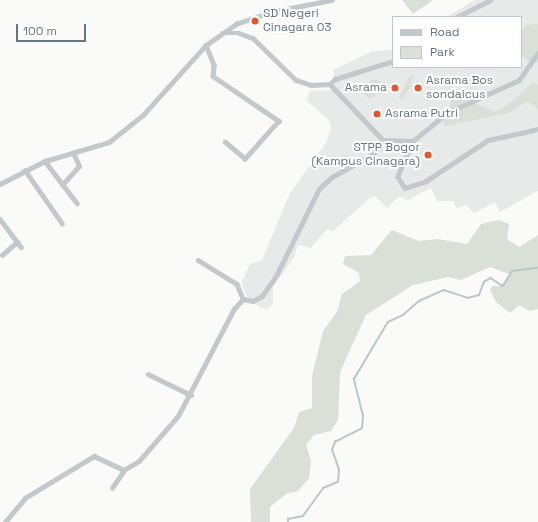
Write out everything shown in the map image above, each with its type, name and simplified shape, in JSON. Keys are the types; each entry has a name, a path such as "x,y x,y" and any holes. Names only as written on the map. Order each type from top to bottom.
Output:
{"street":[{"path":"0,184 24,170 45,161 109,142 135,123 206,45 221,33 242,20 270,12 332,0"},
{"path":"459,16 490,0"},
{"path":"221,33 249,35 296,80 311,85 330,84 335,79 392,61"},
{"path":"206,45 214,65 213,76 279,121 245,160 225,142"},
{"path":"538,53 519,80 447,113 413,141 398,177 405,188 433,177 488,140 538,129"},
{"path":"330,84 382,140 413,141"},
{"path":"112,488 124,470 132,467 167,430 190,395 234,309 243,299 258,299 266,292 283,266 319,189 332,177 373,154 382,140"},
{"path":"62,185 79,166 73,153"},
{"path":"45,161 77,203"},
{"path":"24,170 62,223"},
{"path":"0,220 21,247"},
{"path":"2,255 17,242"},
{"path":"198,260 238,284 243,299"},
{"path":"148,374 190,395"},
{"path":"5,522 25,498 94,456 124,470"}],"shaded area":[{"name":"STPP Bogor (Kampus Cinagara)","path":"475,0 538,0 538,191 500,212 495,202 474,213 466,205 457,208 453,201 437,201 431,188 408,200 399,196 387,208 375,196 369,199 333,231 327,229 311,248 298,245 294,258 273,286 273,303 267,310 258,306 245,294 242,282 250,264 262,260 290,193 326,143 331,127 329,120 307,101 309,91 331,90 336,83 333,70 373,51 392,50 392,68 522,68 522,16 448,16"}],"green space":[{"path":"402,0 433,0 413,14"},
{"path":"538,24 538,62 531,63 522,57 522,30 526,25"},
{"path":"410,76 413,76 411,85 402,100 399,97"},
{"path":"372,79 376,79 378,80 378,88 372,89 369,86 369,82"},
{"path":"533,82 538,85 538,109 527,101 509,113 446,126 443,123 452,97 461,97 495,112 508,105"},
{"path":"370,86 374,88 376,92 374,96 370,98 366,96 364,92 366,88"},
{"path":"499,220 509,224 507,239 519,247 538,235 538,309 530,311 519,305 510,313 496,302 490,290 493,286 502,286 509,274 490,267 461,280 448,277 413,285 366,315 340,372 338,420 331,431 314,435 306,445 311,461 309,478 298,491 286,494 270,507 270,522 251,522 250,489 294,428 299,412 312,408 312,376 323,331 337,312 342,294 360,281 359,273 343,264 345,256 371,255 392,230 419,241 438,239 467,244 481,224"}],"waterway":[{"path":"288,522 288,519 303,516 323,488 338,482 339,470 332,450 335,442 362,428 363,416 354,379 388,322 403,315 419,301 444,290 468,298 479,295 484,282 491,278 503,286 512,271 538,268"}],"place":[{"name":"SD Negeri Cinagara 03","path":"255,21"},
{"name":"Asrama","path":"395,88"},
{"name":"Asrama Bos sondaicus","path":"418,88"},
{"name":"Asrama Putri","path":"377,114"},
{"name":"STPP Bogor (Kampus Cinagara)","path":"428,155"}]}
